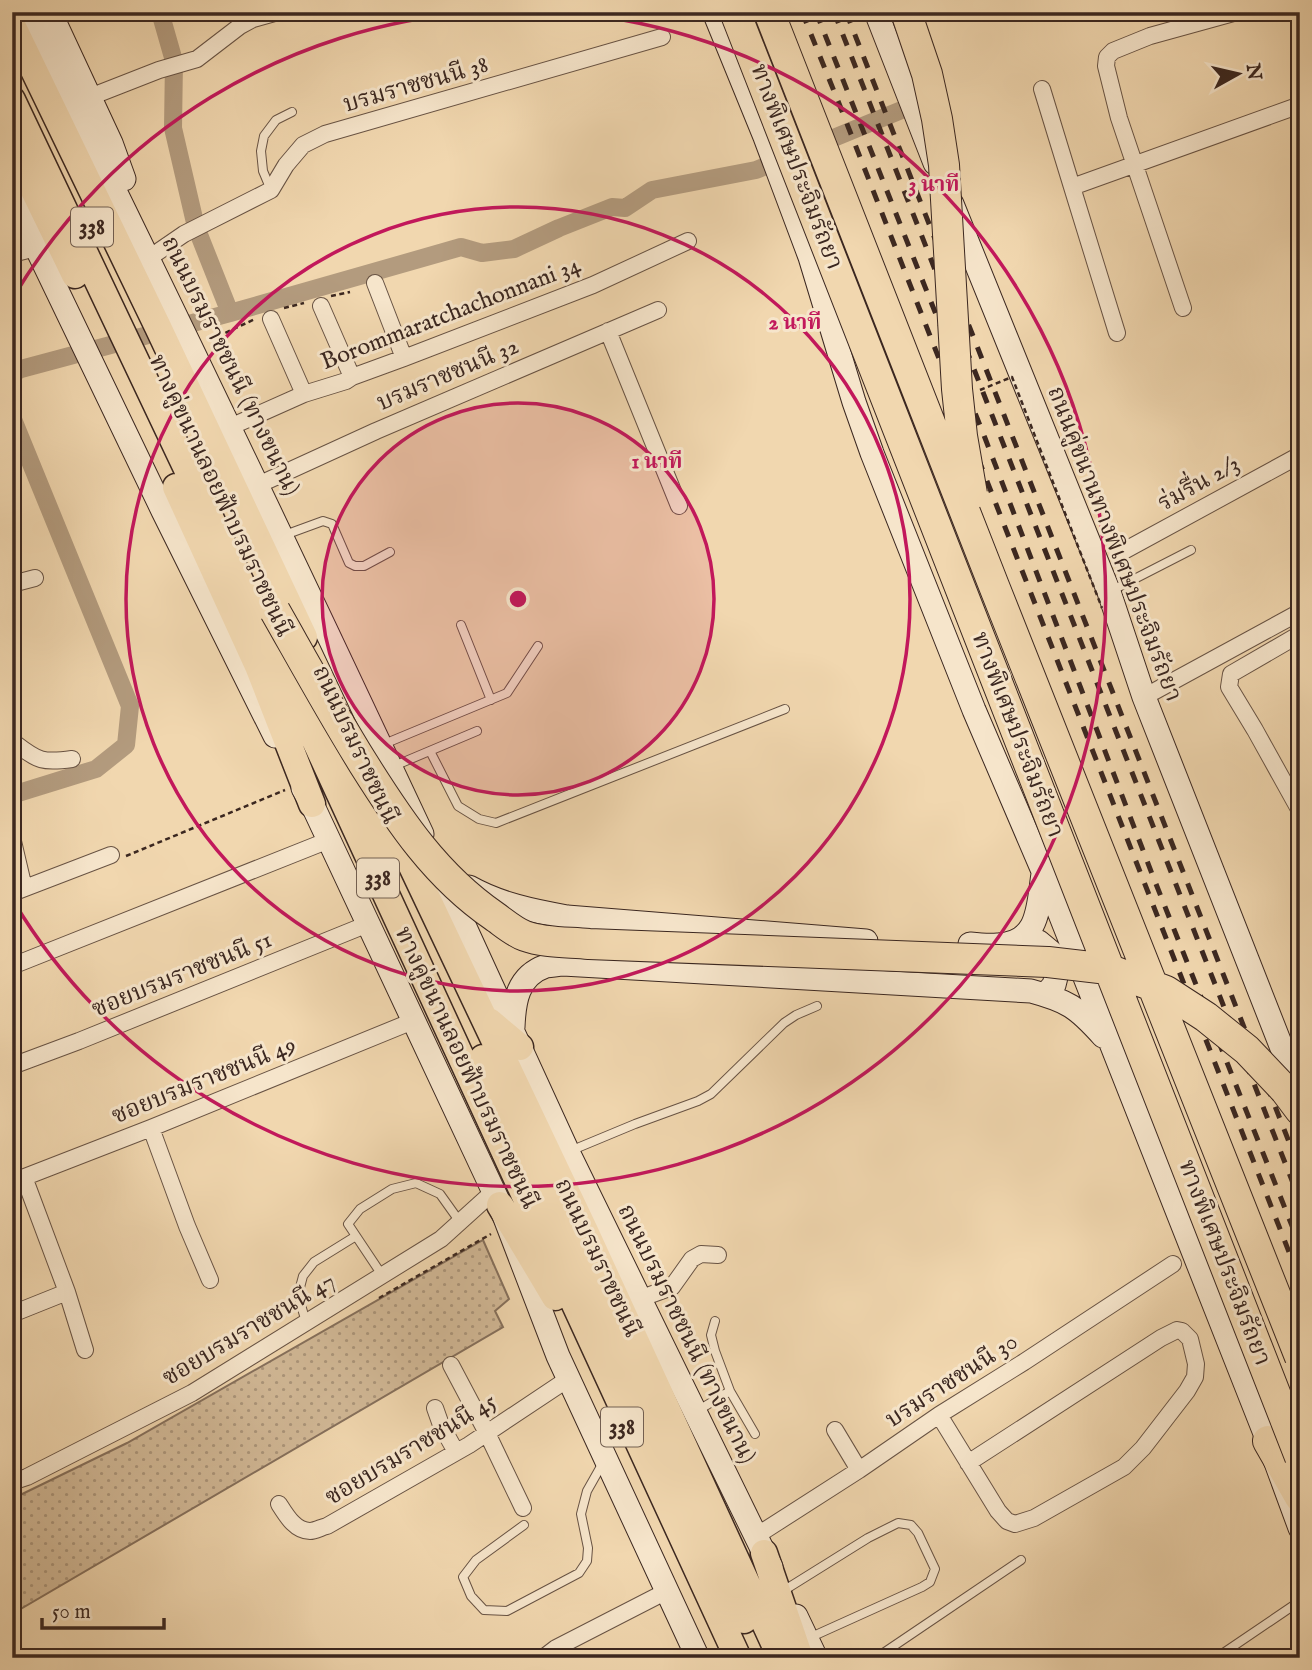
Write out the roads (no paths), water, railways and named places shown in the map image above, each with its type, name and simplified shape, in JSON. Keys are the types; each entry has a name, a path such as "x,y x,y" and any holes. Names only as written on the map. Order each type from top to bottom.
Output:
{"highway":[{"name":"ทางพิเศษประจิมรัถยา","path":"734,12 1300,1457"},
{"name":"ทางพิเศษประจิมรัถยา","path":"769,12 1300,1357"},
{"path":"906,12 927,74 937,119 944,165 962,436 970,488 994,586"},
{"path":"275,611 341,727 415,842 456,887 518,933 538,939 589,944 1048,962 1108,969 1166,991 1206,1017 1247,1050 1285,1090 1298,1091"},
{"path":"1268,1441 1300,1497"}],"main road":[{"name":"ถนนบรมราชชนนี (ทางขนาน)","path":"27,12 149,258 168,323"},
{"path":"50,12 124,178 149,258"},
{"path":"714,12 790,202 872,453 974,710 1044,871 1300,1528"},
{"name":"ถนนคู่ขนานทางพิเศษประจิมรัถยา","path":"878,13 904,84 1109,592 1144,696 1298,1091"},
{"name":"ถนนบรมราชชนนี","path":"12,25 168,323 482,1015 781,1658"},
{"name":"ทางคู่ขนานลอยฟ้าบรมราชชนนี","path":"12,60 275,611 761,1658"},
{"name":"ทางคู่ขนานลอยฟ้าบรมราชชนนี","path":"12,100 290,686 738,1658"},
{"name":"ถนนบรมราชชนนี","path":"12,145 93,339 258,666 306,794 496,1199 583,1343 728,1658"},
{"name":"338","path":"12,197 36,248 93,339"},
{"path":"12,213 36,248"},
{"name":"ถนนบรมราชชนนี (ทางขนาน)","path":"181,353 229,427 381,745"},
{"name":"ถนนบรมราชชนนี","path":"381,745 517,1038"},
{"path":"439,870 478,892 531,911 567,917 858,940 998,945 1011,943 1031,929 1037,916 1044,871"},
{"path":"531,911 523,917 517,929 520,946 535,963 545,967"},
{"path":"1023,937 1039,942 1051,952 1057,973 1054,985 1045,995"},
{"path":"517,1038 514,1005 519,989 529,976 545,967 563,964 1031,990 1073,1006 1087,1017 1113,1047"},
{"path":"482,1015 517,1038"},
{"name":"ถนนบรมราชชนนี (ทางขนาน)","path":"517,1038 568,1152 783,1591 808,1651"},
{"name":"338","path":"496,1199 558,1356 698,1658"},
{"path":"760,1544 808,1651"}],"street":[{"path":"90,97 197,59 240,26 278,12"},
{"path":"1184,308 1114,98 1107,58 1113,51 1150,36 1237,12"},
{"name":"บรมราชชนนี 38","path":"271,190 303,145 325,134 662,37"},
{"path":"1042,89 1117,333"},
{"path":"1072,187 1300,105"},
{"path":"149,258 184,234 271,190"},
{"name":"Borommaratchachonnani 34","path":"229,427 304,394 346,381 593,285 688,242"},
{"path":"12,254 36,248"},
{"path":"375,283 404,358"},
{"path":"321,306 352,377"},
{"name":"บรมราชชนนี 32","path":"258,485 376,431 658,310"},
{"path":"271,318 304,394"},
{"path":"608,331 679,506"},
{"name":"ร่มรื่น 2/3","path":"1120,553 1300,455"},
{"path":"12,584 35,578"},
{"path":"1144,696 1300,612"},
{"path":"1300,634 1231,674 1228,687 1300,811"},
{"path":"12,744 39,760 72,759"},
{"path":"12,836 19,886 118,855"},
{"path":"12,966 329,840"},
{"name":"ซอยบรมราชชนนี 51","path":"12,1066 368,924"},
{"name":"ซอยบรมราชชนนี 49","path":"18,1179 413,1021"},
{"path":"151,1128 210,1280"},
{"path":"18,1179 67,1292 85,1350"},
{"name":"ซอยบรมราชชนนี 47","path":"12,1482 27,1477 192,1393 441,1239 460,1222 496,1199"},
{"path":"639,1299 672,1287 692,1259 701,1254 718,1255"},
{"name":"บรมราชชนนี 30","path":"760,1544 859,1470 939,1415 1173,1264"},
{"path":"12,1314 67,1292"},
{"path":"939,1415 954,1437 968,1464 998,1511 1007,1521 1015,1524 1034,1518 1124,1467 1143,1448 1195,1377 1196,1364 1190,1339 1177,1330 1161,1338 968,1464"},
{"path":"451,1365 523,1508"},
{"name":"ซอยบรมราชชนนี 45","path":"279,1504 290,1522 301,1529 310,1532 327,1526 456,1452 569,1380"},
{"path":"435,1408 456,1452"},
{"path":"835,1430 859,1470"},
{"path":"543,1658 559,1653 667,1591"}],"lane":[{"path":"271,190 263,171 261,151 264,136 276,120 292,112"},
{"path":"282,536 323,521 331,524 349,563 355,566 364,566 390,552"},
{"path":"1109,592 1191,550"},
{"path":"461,625 491,700"},
{"path":"381,745 507,692 538,646"},
{"path":"430,751 458,806 479,820 496,823 785,709"},
{"path":"391,767 477,732"},
{"path":"568,1152 711,1094 784,1023 817,1006"},
{"path":"382,1275 348,1224 360,1209 392,1189 416,1182 440,1194 460,1222"},
{"path":"306,1322 298,1295 303,1276 314,1262 356,1236"},
{"path":"715,1321 711,1335 715,1351 730,1391 755,1434"},
{"path":"694,1412 730,1391"},
{"path":"524,1525 477,1560 463,1577 471,1596 484,1610 507,1611 579,1573 587,1561 581,1514 587,1491 605,1458"},
{"path":"783,1591 868,1538 898,1523 911,1525 934,1569 930,1581 922,1587 808,1651"},
{"path":"876,1658 1021,1560"},
{"path":"1216,1658 1300,1601"}],"waterway":[{"path":"12,374 21,369 230,313 196,227 173,128 174,61 160,12"},
{"path":"230,313 461,247 482,253 514,249 612,207 625,208 652,190 756,170 921,102"},
{"path":"12,417 130,706 126,745 96,769 12,795"}],"railway":[{"path":"802,12 1300,1280"},
{"path":"816,12 1300,1246"},
{"path":"834,12 1300,1201"},
{"path":"846,12 1300,1170"}]}
